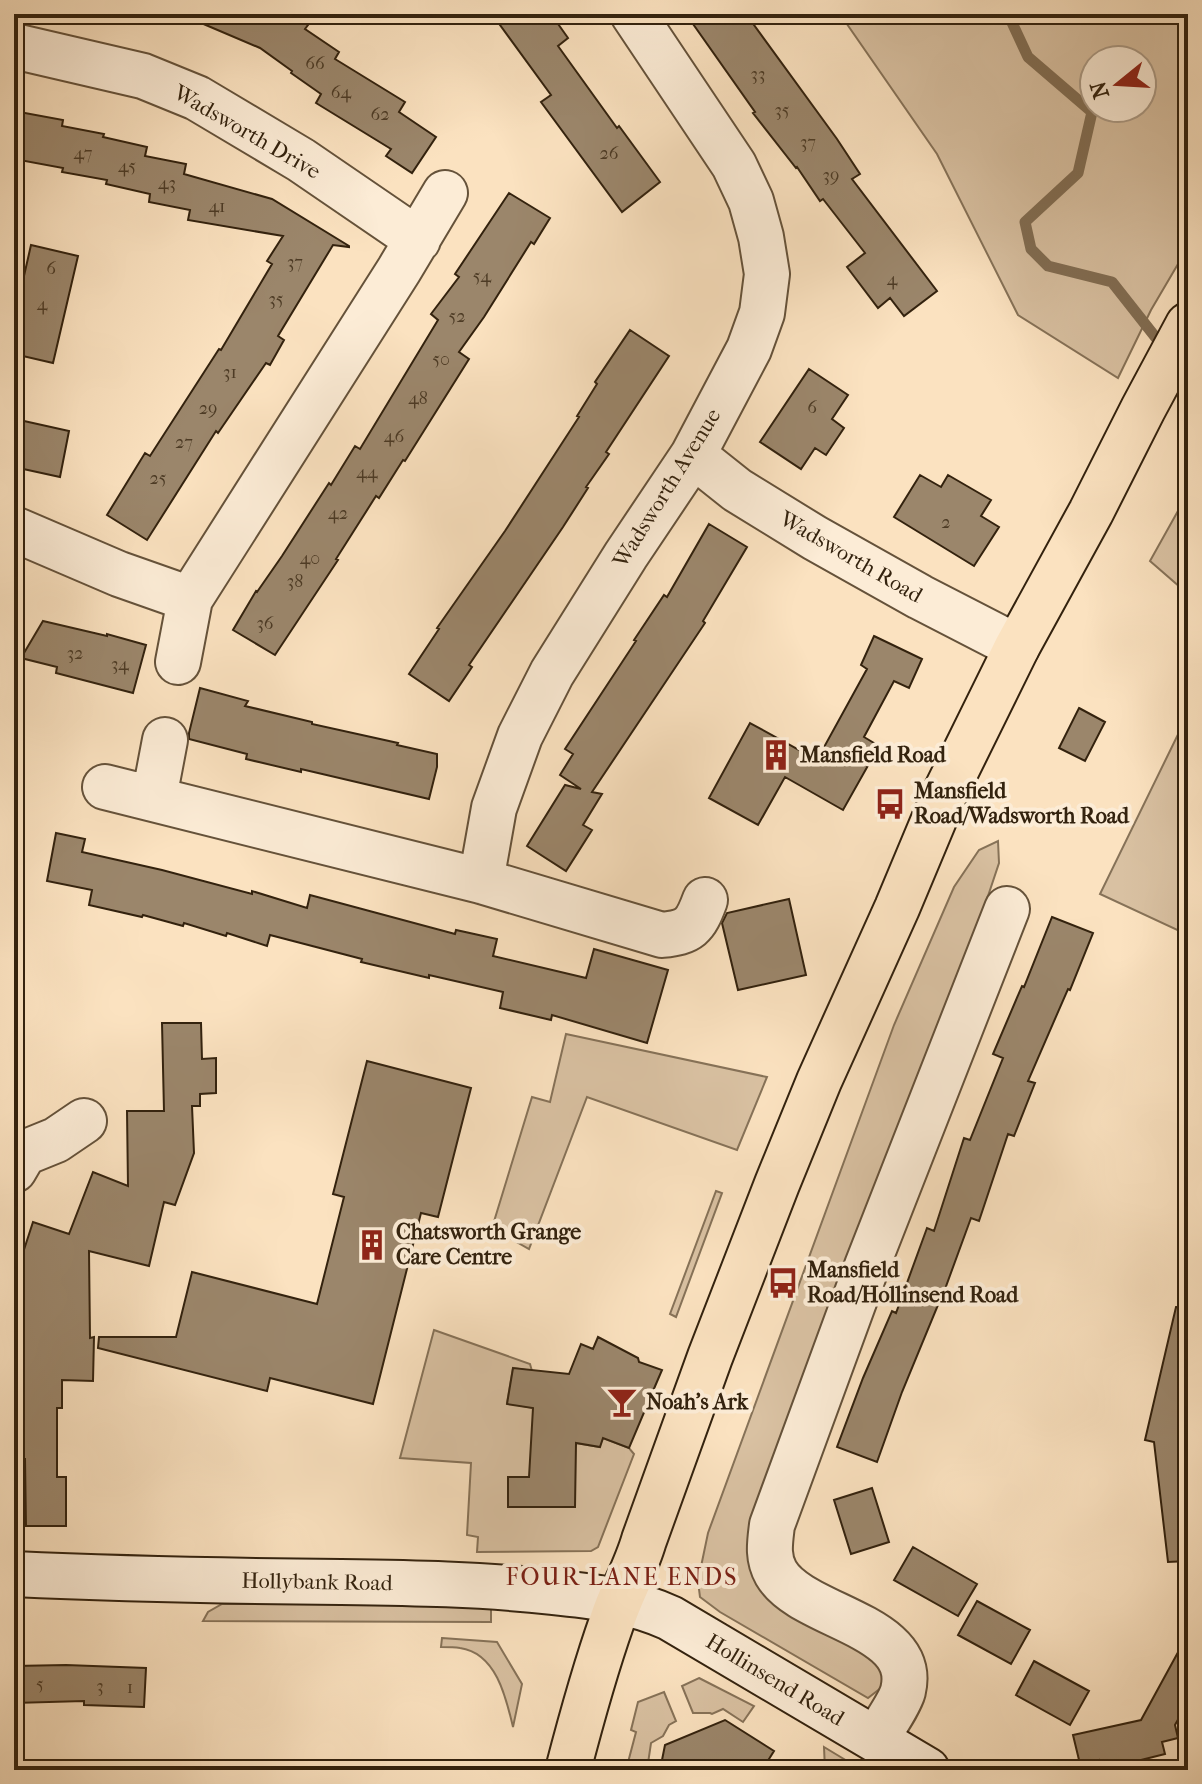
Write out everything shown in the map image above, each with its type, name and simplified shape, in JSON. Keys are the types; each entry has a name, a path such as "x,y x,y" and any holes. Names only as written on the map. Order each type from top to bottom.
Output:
{"main road":[{"path":"568,1770 619,1601 639,1559 710,1357 813,1096 946,791 1017,647 1101,494 1188,325"}],"street":[{"name":"Wadsworth Avenue","path":"481,881 494,808 520,736 552,673 693,455 749,349 762,313 767,274 751,201 734,165 633,14"},
{"name":"Wadsworth Drive","path":"14,46 143,76 197,98 301,160 418,240"},
{"path":"178,662 190,599 445,193"},
{"name":"Wadsworth Road","path":"693,455 737,490 815,538 1017,647"},
{"path":"14,529 119,574 190,599"},
{"path":"154,798 165,740"},
{"path":"105,787 481,881 662,935 681,933 698,921 705,900"},
{"path":"876,1739 903,1692 904,1672 897,1652 882,1639 788,1588 775,1572 769,1552 772,1525 867,1266 1007,909"},
{"path":"14,1170 24,1153 56,1140 84,1121"},
{"name":"Hollybank Road","path":"14,1574 189,1581 464,1584 619,1601"},
{"name":"Hollinsend Road","path":"619,1601 670,1618 927,1770"}],"shaded area":[{"path":"840,14 1188,14 1188,247 1151,310 1118,378 1018,315 937,154"},
{"path":"1188,493 1188,594 1150,561"},
{"path":"1188,714 1188,935 1100,894"},
{"path":"998,841 999,863 983,911 754,1520 887,1668 886,1684 868,1698 720,1612 700,1597 698,1581 708,1533 894,1025 954,887 979,850"},
{"path":"566,1034 767,1077 737,1150 587,1097 529,1249 492,1228 532,1097 550,1102"},
{"path":"716,1191 722,1193 676,1317 670,1314"},
{"path":"434,1330 530,1364 532,1371 513,1368 507,1403 533,1408 570,1466 576,1443 599,1447 603,1438 629,1448 634,1454 598,1547 591,1551 477,1552 478,1537 467,1535 471,1463 400,1458"},
{"path":"222,1604 491,1604 491,1622 203,1621 208,1612"},
{"path":"442,1638 497,1642 522,1684 513,1727 503,1690 491,1667 472,1652 441,1647"},
{"path":"699,1678 754,1706 743,1722 723,1709 712,1714 693,1713 682,1686"},
{"path":"664,1692 676,1721 669,1725 663,1736 651,1743 647,1770 626,1770 636,1732 631,1730 638,1702"},
{"path":"824,1747 862,1770 825,1770"}],"building":[{"path":"180,14 292,14 308,25 305,29 339,52 335,59 405,102 399,112 436,137 412,173 386,156 391,149 316,103 321,94 260,48"},
{"path":"492,14 551,14 568,38 558,46 660,182 622,212 541,102 551,95"},
{"path":"686,14 746,14 860,174 852,179 937,291 904,316 890,298 878,308 847,267 865,253 823,199 820,201 753,113"},
{"path":"14,111 63,120 62,126 147,147 145,156 186,164 184,174 272,199 349,246 333,245 278,336 284,340 270,365 266,363 218,433 216,431 147,540 107,515 145,453 150,456 221,350 272,264 267,261 283,236 188,220 190,210 149,202 150,194 106,184 107,180 62,172 63,168 14,159"},
{"path":"509,193 550,218 459,352 469,359 405,461 379,498 376,496 275,655 233,630 329,483 331,485 355,446 360,449 438,320 431,314 459,277 455,274"},
{"path":"31,245 78,256 53,363 14,354 14,320"},
{"path":"630,330 669,356 606,452 609,454 588,488 469,665 472,667 449,701 409,674 579,417 597,384 595,382"},
{"path":"809,369 848,395 832,419 844,428 826,455 815,448 801,469 760,442"},
{"path":"24,421 69,431 60,477 14,467"},
{"path":"920,475 941,487 948,475 991,500 981,516 999,527 974,566 894,517"},
{"path":"709,524 747,547 703,621 705,623 592,792 602,794 583,825 592,830 566,871 527,846 565,785 581,789 560,775 573,754 565,749 664,595 667,597"},
{"path":"43,621 146,645 133,693 56,673 57,667 21,658"},
{"path":"874,636 922,659 909,688 894,681 864,737 879,746 843,810 785,777 758,825 709,798 750,723 817,760 867,669 861,665"},
{"path":"200,688 248,701 245,706 437,754 429,799 246,759 247,754 189,739"},
{"path":"1079,708 1105,722 1085,761 1059,748"},
{"path":"56,833 85,839 82,852 252,894 252,891 307,908 310,895 455,934 456,930 497,939 493,956 586,978 594,949 668,970 647,1043 552,1015 551,1020 500,1008 503,992 361,962 362,959 270,935 267,946 184,923 183,926 89,905 92,890 47,881"},
{"path":"789,899 806,975 738,990 722,923 727,913"},
{"path":"1052,917 1093,933 1028,1081 1035,1083 1014,1136 1008,1134 979,1221 971,1218 877,1462 837,1447 892,1311 896,1313 927,1228 934,1231 964,1138 970,1140 1003,1058 993,1054"},
{"path":"162,1023 201,1023 202,1059 216,1058 216,1093 200,1094 200,1106 192,1106 194,1153 175,1205 164,1202 149,1266 89,1251 93,1381 62,1380 62,1408 57,1408 57,1477 66,1477 66,1526 26,1526 25,1459 14,1459 14,1268 18,1268 33,1222 69,1234 93,1172 128,1186 127,1111 164,1111"},
{"name":"Chatsworth Grange Care Centre","path":"367,1061 471,1088 438,1217 421,1213 373,1404 270,1378 267,1391 98,1348 99,1337 176,1337 192,1272 317,1304 344,1197 333,1194"},
{"path":"1176,1307 1188,1308 1188,1561 1168,1562 1154,1442 1145,1440"},
{"path":"598,1337 638,1358 639,1362 662,1370 653,1391 662,1405 645,1410 629,1448 603,1438 600,1447 576,1443 575,1507 508,1507 508,1477 529,1477 533,1408 507,1404 513,1368 569,1374 581,1344 593,1349"},
{"path":"872,1488 889,1542 851,1554 834,1500"},
{"path":"913,1547 977,1584 958,1616 894,1580"},
{"path":"977,1601 1030,1630 1011,1664 958,1635"},
{"path":"1188,1634 1188,1702 1175,1725 1178,1738 1162,1742 1165,1754 1101,1770 1099,1760 1080,1764 1073,1735 1141,1720"},
{"path":"1034,1661 1089,1691 1070,1725 1016,1695"},
{"path":"14,1666 146,1668 144,1707 84,1705 84,1701 14,1703"},
{"path":"725,1720 774,1751 762,1770 660,1770 665,1745"}],"waterway":[{"path":"1008,14 1028,57 1092,112 1078,173 1025,222 1031,249 1048,266 1112,282 1164,348"}],"place":[{"name":"Mansfield Road","path":"776,755"},
{"name":"Mansfield Road/Wadsworth Road","path":"890,804"},
{"name":"Chatsworth Grange Care Centre","path":"372,1245"},
{"name":"Mansfield Road/Hollinsend Road","path":"783,1283"},
{"name":"Noah's Ark","path":"622,1402"}],"district":[{"name":"FOUR LANE ENDS","path":"622,1577"}]}
